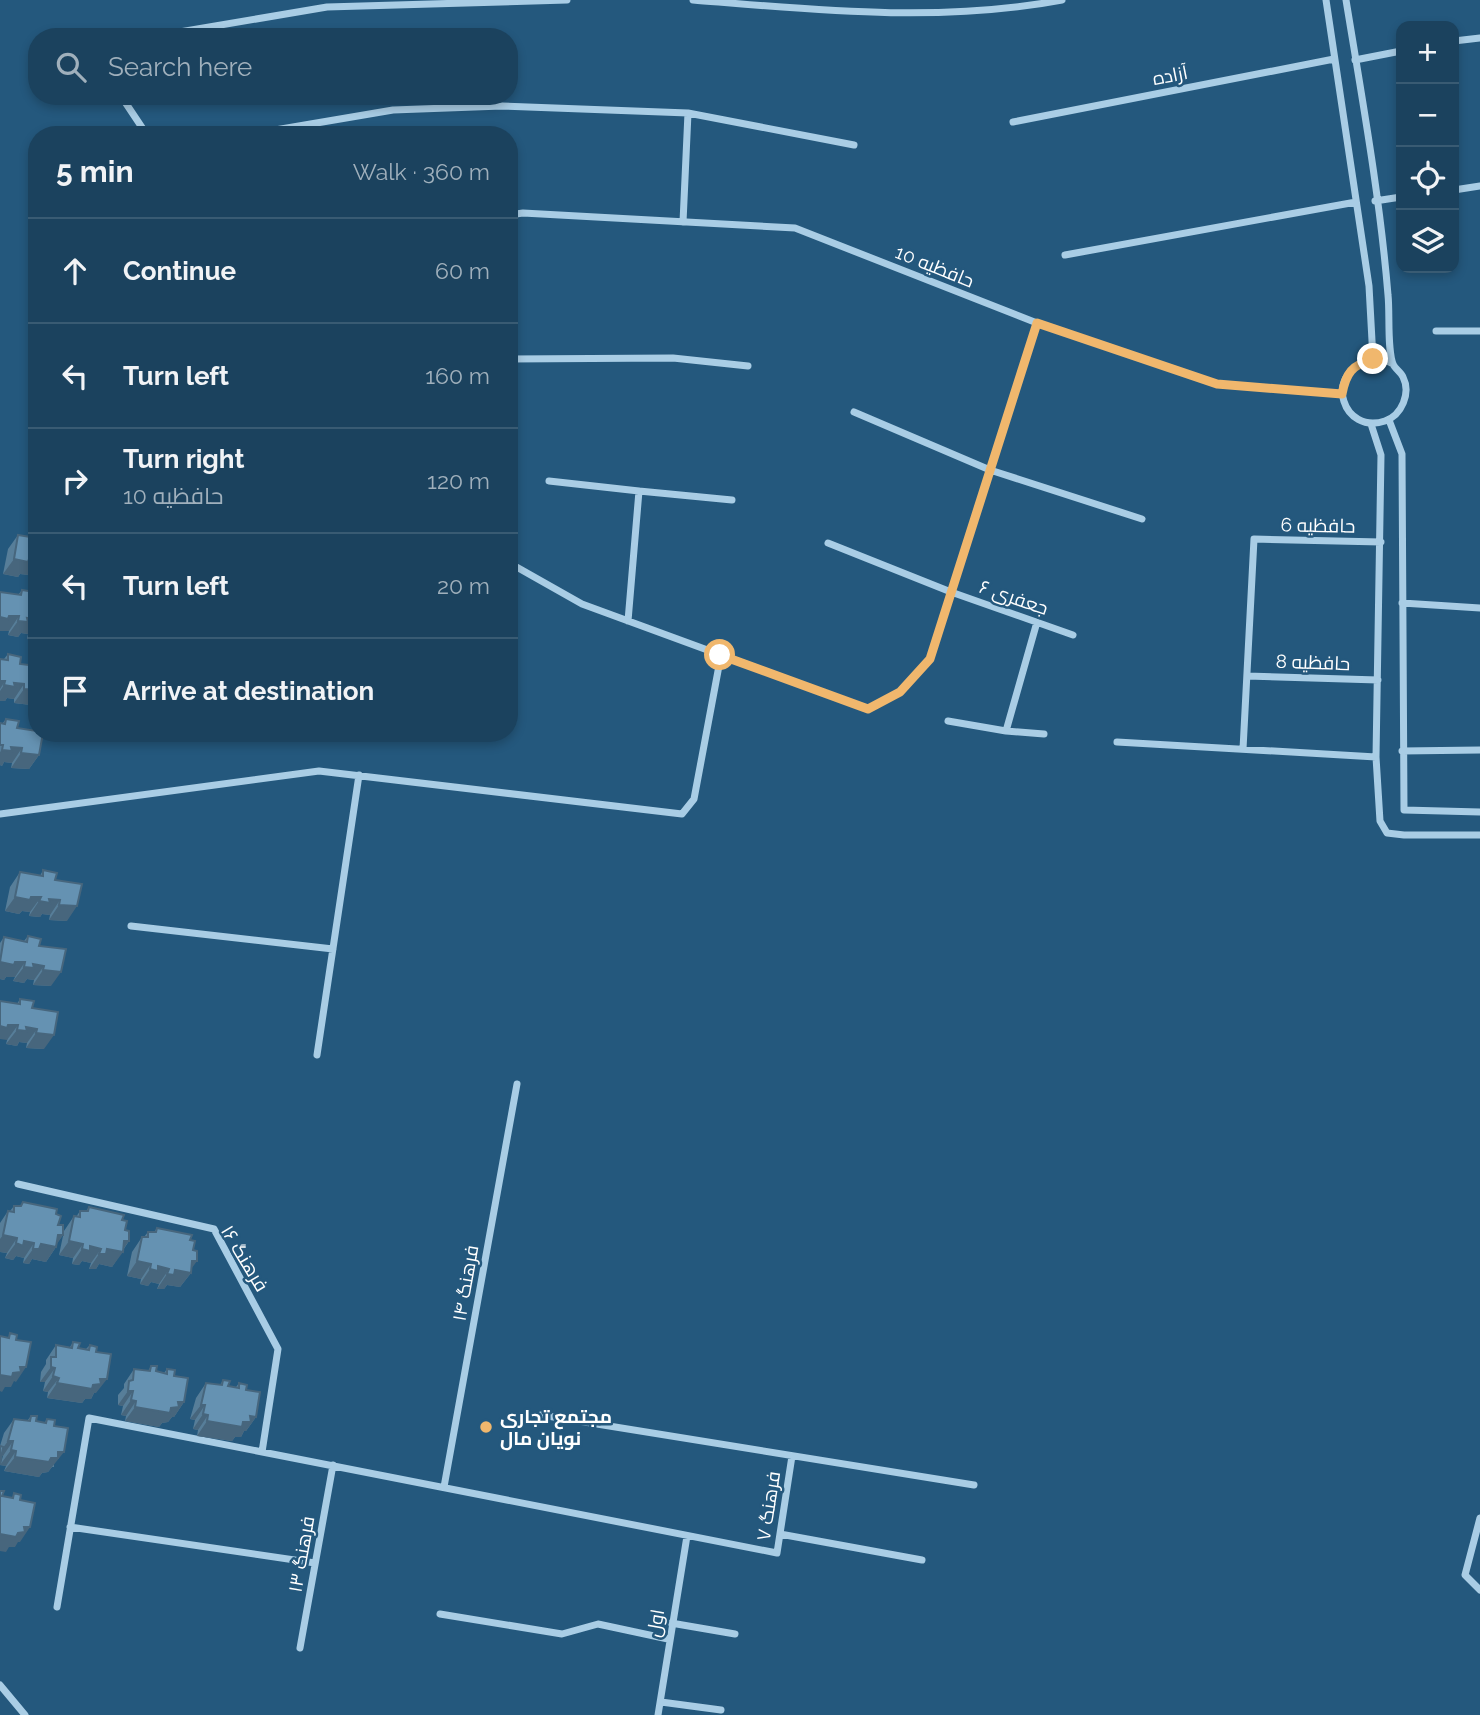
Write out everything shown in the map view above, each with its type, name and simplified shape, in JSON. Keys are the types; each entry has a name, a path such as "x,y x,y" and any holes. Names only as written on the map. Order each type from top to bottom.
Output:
{"street":[{"path":"203,28 327,7 566,0"},
{"path":"693,0 832,11 907,12 1028,6 1062,0"},
{"path":"1326,0 1369,286 1373,359"},
{"path":"1346,0 1388,293 1393,364"},
{"path":"1459,40 1480,38"},
{"path":"1355,60 1396,52"},
{"name":"آزاده","path":"1013,122 1334,59"},
{"path":"127,105 141,126"},
{"path":"294,126 393,110 502,106 688,113 853,145"},
{"path":"683,222 688,113"},
{"path":"1459,189 1480,186"},
{"path":"1375,201 1396,198"},
{"path":"1065,255 1356,202"},
{"name":"حافظیه 10","path":"518,214 795,228 1037,323 1217,384 1342,394"},
{"path":"518,568 582,604 868,709 900,692 930,659 1037,323"},
{"path":"1437,331 1480,331"},
{"path":"518,359 673,358 748,366"},
{"path":"1373,359 1385,359 1393,364 1404,377 1406,393 1401,409 1389,420 1371,424 1359,419 1347,409 1342,394 1345,377 1356,364 1373,359"},
{"path":"854,412 990,470 1142,519"},
{"path":"1389,420 1402,454 1404,810 1480,812"},
{"path":"1371,424 1381,455 1376,757 1380,821 1387,832 1404,835 1480,835"},
{"path":"549,481 732,500"},
{"path":"628,621 639,491"},
{"name":"حافظیه 6","path":"1247,676 1254,539 1381,542"},
{"name":"جعفری ۶","path":"828,543 951,592 1073,635"},
{"path":"1402,603 1480,608"},
{"path":"1006,732 1037,622"},
{"path":"0,814 319,771 682,814 694,799 720,655"},
{"path":"1243,749 1247,676"},
{"name":"حافظیه 8","path":"1247,676 1378,680"},
{"path":"948,720 1006,732 1044,734"},
{"path":"1117,742 1376,757"},
{"path":"1402,751 1480,750"},
{"path":"317,1055 359,775"},
{"path":"131,926 333,949"},
{"name":"فرهنگ ۱۴","path":"444,1487 517,1084"},
{"name":"فرهنگ ۱۶","path":"18,1184 214,1228 278,1349 262,1452"},
{"path":"541,1415 974,1485"},
{"path":"57,1607 89,1418 687,1536"},
{"name":"فرهنگ ۷","path":"687,1536 777,1553 792,1456"},
{"name":"فرهنگ ۱۳","path":"300,1648 333,1465"},
{"path":"1480,1518 1465,1575 1480,1590"},
{"path":"70,1527 315,1563"},
{"path":"780,1534 922,1560"},
{"name":"اول","path":"658,1715 668,1639 687,1536"},
{"path":"440,1614 562,1634 598,1624 668,1639"},
{"path":"671,1623 735,1634"},
{"path":"0,1685 25,1715"},
{"path":"660,1702 721,1710"}],"building":[{"path":"18,535 28,537 28,562 14,559"},
{"path":"22,590 28,591 28,622 18,621 19,616 9,616 8,619 0,617 0,592 21,595"},
{"path":"8,654 21,657 20,664 28,665 28,689 24,689 24,684 14,683 15,687 4,685 5,681 0,681 0,659 8,660"},
{"path":"6,719 19,721 17,728 28,730 28,742 41,742 39,755 21,753 22,748 2,750 0,723 5,724"},
{"path":"43,870 57,873 55,880 82,884 77,906 59,905 60,900 49,899 50,903 39,901 41,897 31,897 30,900 15,897 20,872 43,876"},
{"path":"28,936 41,939 39,946 66,949 61,972 43,970 44,966 33,964 34,968 24,967 25,962 15,962 14,965 0,962 4,937 27,942"},
{"path":"20,999 34,1001 32,1008 58,1012 54,1035 36,1033 37,1029 26,1027 27,1031 17,1030 18,1025 8,1025 7,1028 0,1026 0,1001 20,1004"},
{"path":"23,1202 57,1209 56,1214 61,1216 58,1225 63,1225 63,1235 58,1235 56,1247 41,1244 39,1249 33,1249 34,1243 24,1241 23,1246 16,1243 17,1238 3,1235 8,1211 14,1212 14,1206 21,1206"},
{"path":"89,1207 124,1215 122,1220 127,1221 125,1230 129,1231 129,1241 124,1241 123,1252 107,1249 106,1254 99,1254 101,1249 90,1246 90,1251 82,1249 83,1244 69,1241 74,1216 80,1217 80,1211 88,1211"},
{"path":"157,1228 192,1235 190,1240 195,1241 193,1250 197,1251 197,1261 192,1261 191,1273 175,1270 174,1275 167,1274 169,1269 158,1266 158,1271 150,1269 151,1264 137,1261 142,1237 148,1237 148,1232 156,1232"},
{"path":"10,1333 17,1335 16,1340 31,1342 26,1367 20,1367 21,1372 13,1373 12,1377 0,1375 0,1336 9,1338"},
{"path":"73,1342 80,1343 78,1348 89,1350 90,1345 97,1347 96,1352 111,1354 107,1379 100,1379 101,1384 93,1385 92,1389 57,1383 59,1378 53,1376 55,1368 51,1367 51,1357 56,1357 56,1345 72,1348"},
{"path":"151,1366 157,1366 156,1371 167,1374 167,1369 175,1370 174,1376 188,1378 184,1402 178,1402 179,1407 171,1408 170,1413 135,1407 136,1401 131,1400 133,1391 128,1391 134,1369 150,1371"},
{"path":"223,1380 230,1381 228,1386 239,1388 239,1383 247,1385 246,1390 260,1392 256,1417 250,1416 251,1422 243,1422 242,1427 207,1421 208,1415 203,1414 205,1405 201,1405 206,1383 222,1385"},
{"path":"31,1416 37,1416 36,1421 46,1423 47,1419 55,1420 54,1426 68,1428 64,1452 58,1452 58,1458 51,1458 49,1462 15,1457 16,1451 11,1450 13,1441 8,1441 14,1419 30,1421"},
{"path":"0,1491 4,1491 2,1496 13,1498 14,1493 21,1495 20,1500 35,1503 30,1527 24,1527 25,1532 18,1533 16,1537 0,1534"}],"place":[{"name":"مجتمع تجاری نویان مال","path":"486,1427"}],"route":[{"path":"720,655 868,709 900,692 930,659 1037,323 1217,384 1342,394 1345,377 1356,364 1373,359"}]}
